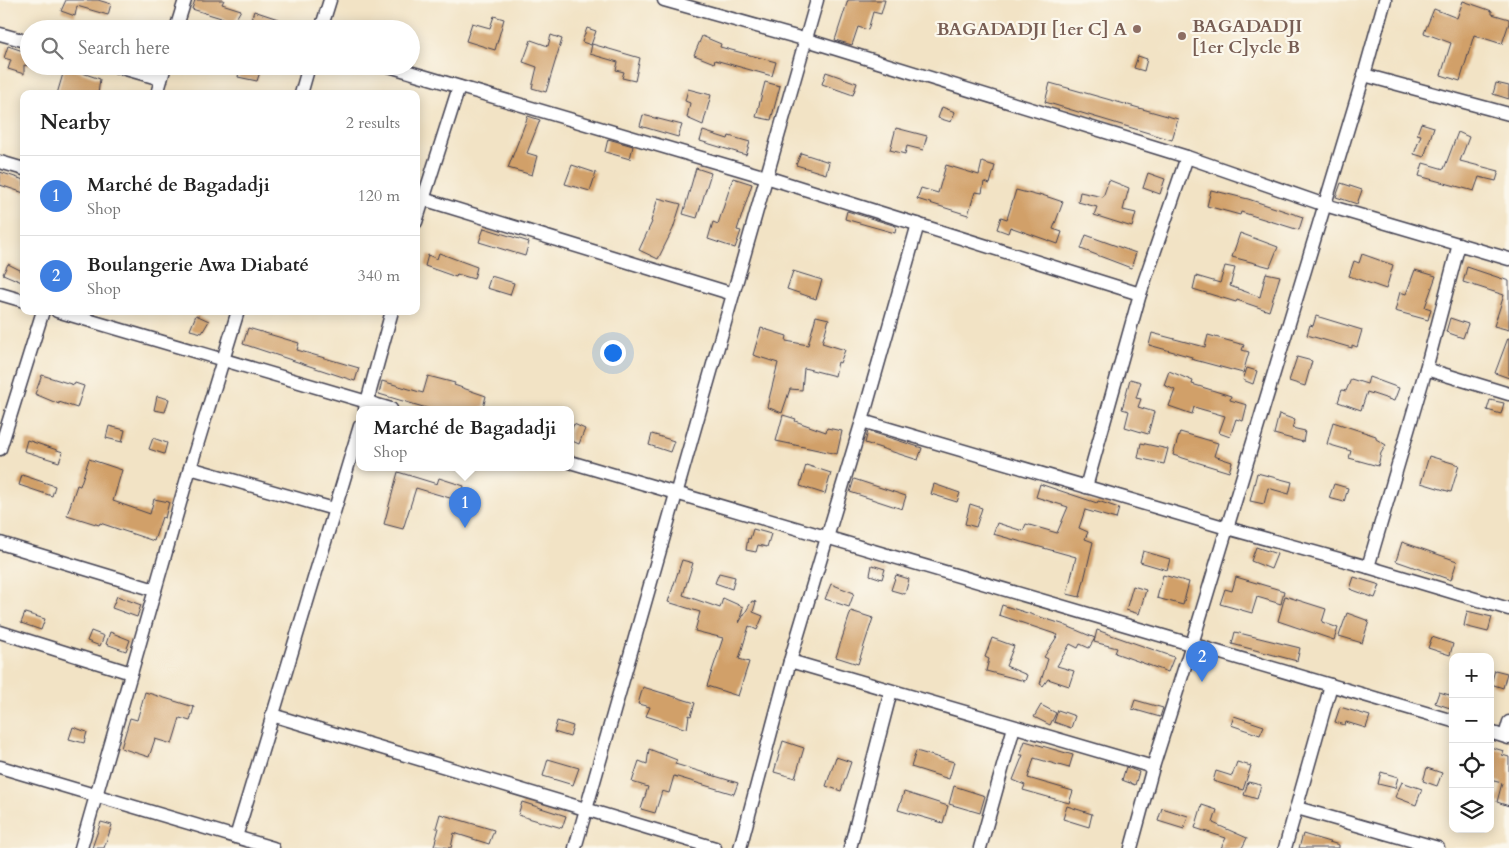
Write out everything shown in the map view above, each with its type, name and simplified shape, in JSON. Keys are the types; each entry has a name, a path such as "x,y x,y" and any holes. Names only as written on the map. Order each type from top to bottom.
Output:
{"street":[{"path":"179,20 185,0"},
{"path":"324,20 330,0"},
{"path":"664,0 807,40 1187,158 1325,206 1509,258"},
{"path":"575,848 766,176 818,0"},
{"path":"1131,848 1153,767 1325,206 1385,0"},
{"path":"0,34 20,40"},
{"path":"148,75 162,79"},
{"path":"158,90 163,75"},
{"path":"302,90 306,75"},
{"path":"420,75 766,176 1140,294"},
{"path":"1364,75 1509,114"},
{"path":"420,209 459,86"},
{"path":"1086,487 1140,294 1187,158"},
{"path":"0,162 20,169"},
{"path":"423,199 733,294"},
{"path":"740,848 790,661 828,538 918,224"},
{"path":"1368,567 1426,369 1459,244"},
{"path":"0,294 20,300"},
{"path":"0,449 42,315"},
{"path":"72,315 224,360 366,406 391,315"},
{"path":"81,848 190,468 237,315"},
{"path":"1426,369 1509,394"},
{"path":"862,421 1509,609"},
{"path":"236,837 356,439"},
{"path":"574,463 1449,720"},
{"path":"190,468 334,509"},
{"path":"0,543 155,590"},
{"path":"0,632 131,673"},
{"path":"790,661 1153,767"},
{"path":"1285,848 1331,685"},
{"path":"850,848 892,691"},
{"path":"272,715 715,848"},
{"path":"1494,733 1507,737 1509,722"},
{"path":"980,848 1014,727"},
{"path":"0,767 273,848"},
{"path":"1297,808 1438,848"}],"building":[{"path":"66,0 98,0 111,4 108,15 77,6 75,16 61,11"},
{"path":"195,0 224,0 222,4 241,10 235,20 228,20 192,9"},
{"path":"848,0 885,0 881,14 873,12 868,30 858,27 852,45 835,40"},
{"path":"1463,1 1492,11 1492,14 1509,19 1509,23 1502,44 1474,35 1460,81 1441,75 1451,43 1424,33 1434,9 1457,18"},
{"path":"254,11 281,20 251,20"},
{"path":"494,16 504,19 495,50 466,41 472,23 490,28"},
{"path":"587,28 596,31 591,45 582,42"},
{"path":"551,35 562,39 546,92 532,88 537,67 523,62 531,40 548,46"},
{"path":"702,36 721,44 720,47 776,62 772,76 715,60 714,63 694,55"},
{"path":"592,44 640,58 635,81 622,78 624,72 616,70 618,62 590,54"},
{"path":"8,46 20,50 20,73 8,69 11,60 4,58"},
{"path":"1138,56 1147,59 1144,71 1134,68"},
{"path":"826,72 857,83 853,95 822,84"},
{"path":"63,75 88,75 100,79 99,90 58,90"},
{"path":"238,75 259,75 257,81 238,77"},
{"path":"765,82 780,86 771,120 756,117"},
{"path":"1050,83 1178,119 1172,140 1045,102"},
{"path":"1496,83 1509,86 1509,99 1493,94"},
{"path":"688,89 711,95 703,125 687,118 690,103 685,101"},
{"path":"942,107 955,112 951,122 938,118"},
{"path":"643,115 682,125 678,137 640,126"},
{"path":"528,116 540,120 527,153 537,156 532,175 508,168"},
{"path":"1421,123 1434,127 1424,157 1414,154 1421,135 1417,134"},
{"path":"896,128 927,136 923,150 907,146 905,154 890,150"},
{"path":"703,131 728,139 729,136 750,142 746,155 700,141"},
{"path":"1458,132 1469,137 1460,161 1499,171 1496,181 1479,177 1474,191 1419,176 1423,163 1444,169"},
{"path":"608,139 633,146 630,159 605,152"},
{"path":"801,153 829,162 826,174 796,165"},
{"path":"982,162 995,166 990,184 984,182 982,193 975,192 968,215 917,199 921,188 938,193 946,165 979,175"},
{"path":"572,165 596,173 590,191 565,184"},
{"path":"696,168 711,173 697,218 683,214"},
{"path":"0,172 20,179 20,192 0,185"},
{"path":"1148,173 1165,179 1160,194 1143,188"},
{"path":"733,178 752,184 737,230 741,231 735,248 708,239 713,222 718,224"},
{"path":"1109,180 1129,188 1123,210 1136,213 1132,227 1094,215 1097,207 1078,202 1080,192 1103,197"},
{"path":"1341,183 1362,190 1357,204 1336,197"},
{"path":"1016,190 1039,196 1039,194 1063,202 1053,229 1062,232 1058,244 1010,227 1008,233 997,229 1001,217 1007,219"},
{"path":"1211,190 1248,199 1303,217 1299,230 1241,212 1240,215 1207,206"},
{"path":"658,198 681,204 673,229 658,259 639,250 652,222"},
{"path":"847,211 896,226 895,233 845,219"},
{"path":"484,228 529,242 525,256 479,242"},
{"path":"1240,233 1278,247 1270,267 1232,257"},
{"path":"1086,235 1136,253 1131,268 1081,249"},
{"path":"439,253 477,267 474,279 457,274 456,277 425,266 428,255 437,259"},
{"path":"1362,254 1393,265 1386,289 1349,276 1354,261 1359,263"},
{"path":"8,264 20,270 20,281 3,274"},
{"path":"1225,266 1235,268 1230,286 1260,297 1266,273 1280,276 1269,311 1237,300 1236,302 1193,289 1196,276 1220,283"},
{"path":"1467,267 1509,281 1509,330 1494,326 1504,295 1463,282"},
{"path":"1415,270 1436,276 1425,307 1431,309 1428,320 1395,311 1400,292 1406,294"},
{"path":"793,271 822,280 816,299 787,289"},
{"path":"491,276 514,283 510,295 487,288"},
{"path":"196,315 209,321 202,333 190,330"},
{"path":"816,316 829,319 822,343 845,350 840,363 838,362 835,376 804,368 802,390 790,389 782,413 767,407 778,363 753,355 761,328 787,336 786,341 808,345"},
{"path":"1316,316 1362,330 1357,347 1352,345 1352,348 1307,335 1310,325 1313,326"},
{"path":"1450,318 1468,324 1463,338 1446,332"},
{"path":"248,328 299,343 297,350 359,368 355,381 243,344"},
{"path":"1152,333 1205,347 1208,335 1244,345 1242,350 1249,352 1243,373 1149,345"},
{"path":"1509,338 1509,378 1495,373"},
{"path":"1297,357 1312,361 1305,386 1289,381"},
{"path":"1247,368 1257,371 1253,384 1243,380"},
{"path":"1169,371 1193,381 1192,384 1231,396 1230,400 1247,405 1243,421 1236,419 1230,437 1219,433 1225,416 1194,407 1192,414 1169,406 1175,390 1164,385"},
{"path":"42,375 74,385 75,383 84,386 77,408 59,402 59,404 35,394"},
{"path":"428,376 455,383 454,385 486,396 484,406 420,406 379,394 382,381 423,393"},
{"path":"1369,377 1399,388 1394,401 1367,392 1361,410 1338,402 1342,390 1346,391 1351,379 1367,384"},
{"path":"1130,379 1141,382 1136,398 1141,399 1138,407 1154,412 1148,434 1125,427 1129,411 1122,409"},
{"path":"157,396 169,399 165,412 154,410"},
{"path":"1490,400 1504,403 1501,414 1487,410"},
{"path":"1279,414 1295,420 1292,428 1305,431 1303,442 1274,434"},
{"path":"783,415 826,432 827,428 842,431 837,454 776,441"},
{"path":"1333,422 1376,436 1376,439 1386,445 1381,453 1378,466 1349,458 1351,451 1327,444"},
{"path":"574,424 585,429 579,444 574,442"},
{"path":"109,426 125,430 122,442 106,438"},
{"path":"868,431 922,448 918,460 865,443"},
{"path":"1180,432 1218,443 1214,456 1232,462 1229,472 1173,455"},
{"path":"652,434 674,441 670,452 649,445"},
{"path":"153,438 167,443 164,454 149,449"},
{"path":"27,440 63,452 59,462 24,451"},
{"path":"1141,443 1168,449 1164,464 1138,458"},
{"path":"1429,456 1459,465 1451,492 1421,483"},
{"path":"89,459 122,470 113,501 150,514 154,499 169,502 165,518 162,517 154,541 100,523 99,525 67,515 77,485 80,486"},
{"path":"806,465 831,473 825,494 800,486"},
{"path":"398,472 437,484 439,478 464,486 460,501 416,488 403,529 384,524"},
{"path":"1257,473 1292,482 1289,494 1268,488 1264,504 1250,501"},
{"path":"22,475 55,486 52,496 19,485"},
{"path":"854,479 906,496 902,509 850,492"},
{"path":"934,484 960,493 957,502 931,494"},
{"path":"1040,484 1097,503 1098,501 1119,508 1116,519 1085,510 1079,528 1088,532 1085,539 1093,542 1080,597 1067,594 1076,557 993,534 997,523 1023,531 1026,524 1057,533 1068,507 1036,497"},
{"path":"1334,484 1348,488 1344,502 1329,498"},
{"path":"970,504 982,508 976,527 965,524"},
{"path":"753,529 771,534 767,547 758,545 756,552 746,550 748,538 750,539"},
{"path":"1402,542 1457,561 1451,580 1396,561"},
{"path":"1256,547 1277,554 1271,569 1251,561"},
{"path":"1143,551 1170,559 1167,570 1140,562"},
{"path":"682,560 693,563 683,595 720,608 723,598 743,607 739,623 752,601 756,602 753,612 763,616 757,630 749,626 739,659 749,662 738,696 707,686 723,638 695,631 700,612 668,602"},
{"path":"872,565 885,569 882,579 870,575"},
{"path":"719,573 735,577 732,589 715,583"},
{"path":"896,575 909,579 905,594 891,590"},
{"path":"1163,575 1189,582 1183,605 1157,598"},
{"path":"1236,577 1284,591 1281,604 1257,597 1252,613 1220,604 1225,589 1232,591"},
{"path":"1354,577 1380,585 1375,598 1350,589"},
{"path":"831,584 854,593 849,607 825,599"},
{"path":"1133,586 1146,590 1139,614 1126,610"},
{"path":"117,596 141,605 137,617 112,608"},
{"path":"1285,596 1326,609 1322,622 1338,628 1334,640 1278,621"},
{"path":"1002,605 1062,624 1095,638 1089,648 1080,644 1078,648 1070,644 1057,666 1074,671 1069,686 1048,679 1043,686 1040,684 1048,659 1044,657 1058,635 999,615"},
{"path":"851,611 873,618 858,664 836,657"},
{"path":"1467,611 1492,617 1488,632 1464,626"},
{"path":"25,613 45,619 41,630 21,623"},
{"path":"1347,613 1369,621 1362,643 1339,636"},
{"path":"1097,630 1174,657 1168,672 1115,653 1117,648 1094,642"},
{"path":"91,631 104,636 100,646 87,641"},
{"path":"110,632 130,640 126,651 106,644"},
{"path":"1235,632 1300,648 1297,661 1232,644"},
{"path":"1432,637 1453,644 1449,655 1428,648"},
{"path":"992,638 1014,646 1006,666 1027,675 1025,681 986,671 989,659 985,657"},
{"path":"1495,670 1507,673 1503,688 1494,685"},
{"path":"643,687 695,703 691,716 689,715 687,729 646,716 650,707 638,704"},
{"path":"145,692 194,707 190,721 180,718 172,744 155,739 149,757 121,748 130,718 137,720"},
{"path":"1439,692 1449,695 1449,708 1435,703"},
{"path":"1135,700 1163,708 1160,717 1132,709"},
{"path":"1041,705 1056,713 1050,725 1034,717"},
{"path":"1340,707 1370,716 1366,728 1346,722 1345,725 1335,722"},
{"path":"1058,710 1075,716 1071,728 1054,722"},
{"path":"1234,716 1264,726 1260,735 1231,725"},
{"path":"557,721 573,726 570,737 554,732"},
{"path":"73,727 87,732 84,743 69,739"},
{"path":"783,741 804,748 795,778 774,772"},
{"path":"1025,741 1073,755 1069,768 1034,758 1028,778 1073,791 1069,803 1023,790 1025,785 1013,780 1023,755 1020,755"},
{"path":"1494,748 1504,751 1502,755 1509,757 1509,806 1497,802 1502,783 1494,781"},
{"path":"649,749 677,760 675,764 738,783 734,794 674,776 669,793 662,791 655,813 641,809 648,787 632,782 639,761 647,764"},
{"path":"916,751 954,762 949,779 911,767"},
{"path":"836,757 851,762 841,791 826,786"},
{"path":"548,759 579,768 573,785 543,776"},
{"path":"1237,762 1251,766 1243,790 1213,781 1216,771 1232,776"},
{"path":"1126,767 1139,772 1135,785 1122,780"},
{"path":"1427,768 1442,773 1437,786 1423,781"},
{"path":"1381,772 1398,777 1395,788 1378,784"},
{"path":"1248,782 1261,785 1257,799 1244,795"},
{"path":"1402,782 1422,789 1416,805 1395,797"},
{"path":"954,786 985,796 980,813 949,804"},
{"path":"904,792 948,806 943,823 898,810"},
{"path":"522,802 566,816 562,828 518,815"},
{"path":"1202,805 1217,810 1213,823 1247,838 1242,848 1221,848 1226,838 1195,828"},
{"path":"1067,806 1092,814 1089,827 1063,819"},
{"path":"1162,808 1188,816 1184,829 1158,821"},
{"path":"440,814 494,830 489,844 454,833 451,848 434,846 439,828 436,828"},
{"path":"101,822 112,825 104,848 92,848"},
{"path":"1303,834 1339,845 1339,848 1299,848"}],"place":[{"name":"BAGADADJI [1er C] A","path":"1137,29"},
{"name":"BAGADADJI [1er C]ycle B","path":"1182,36"},
{"name":"Marché de Bagadadji","path":"465,528"},
{"name":"Boulangerie Awa Diabaté","path":"1202,682"}]}
